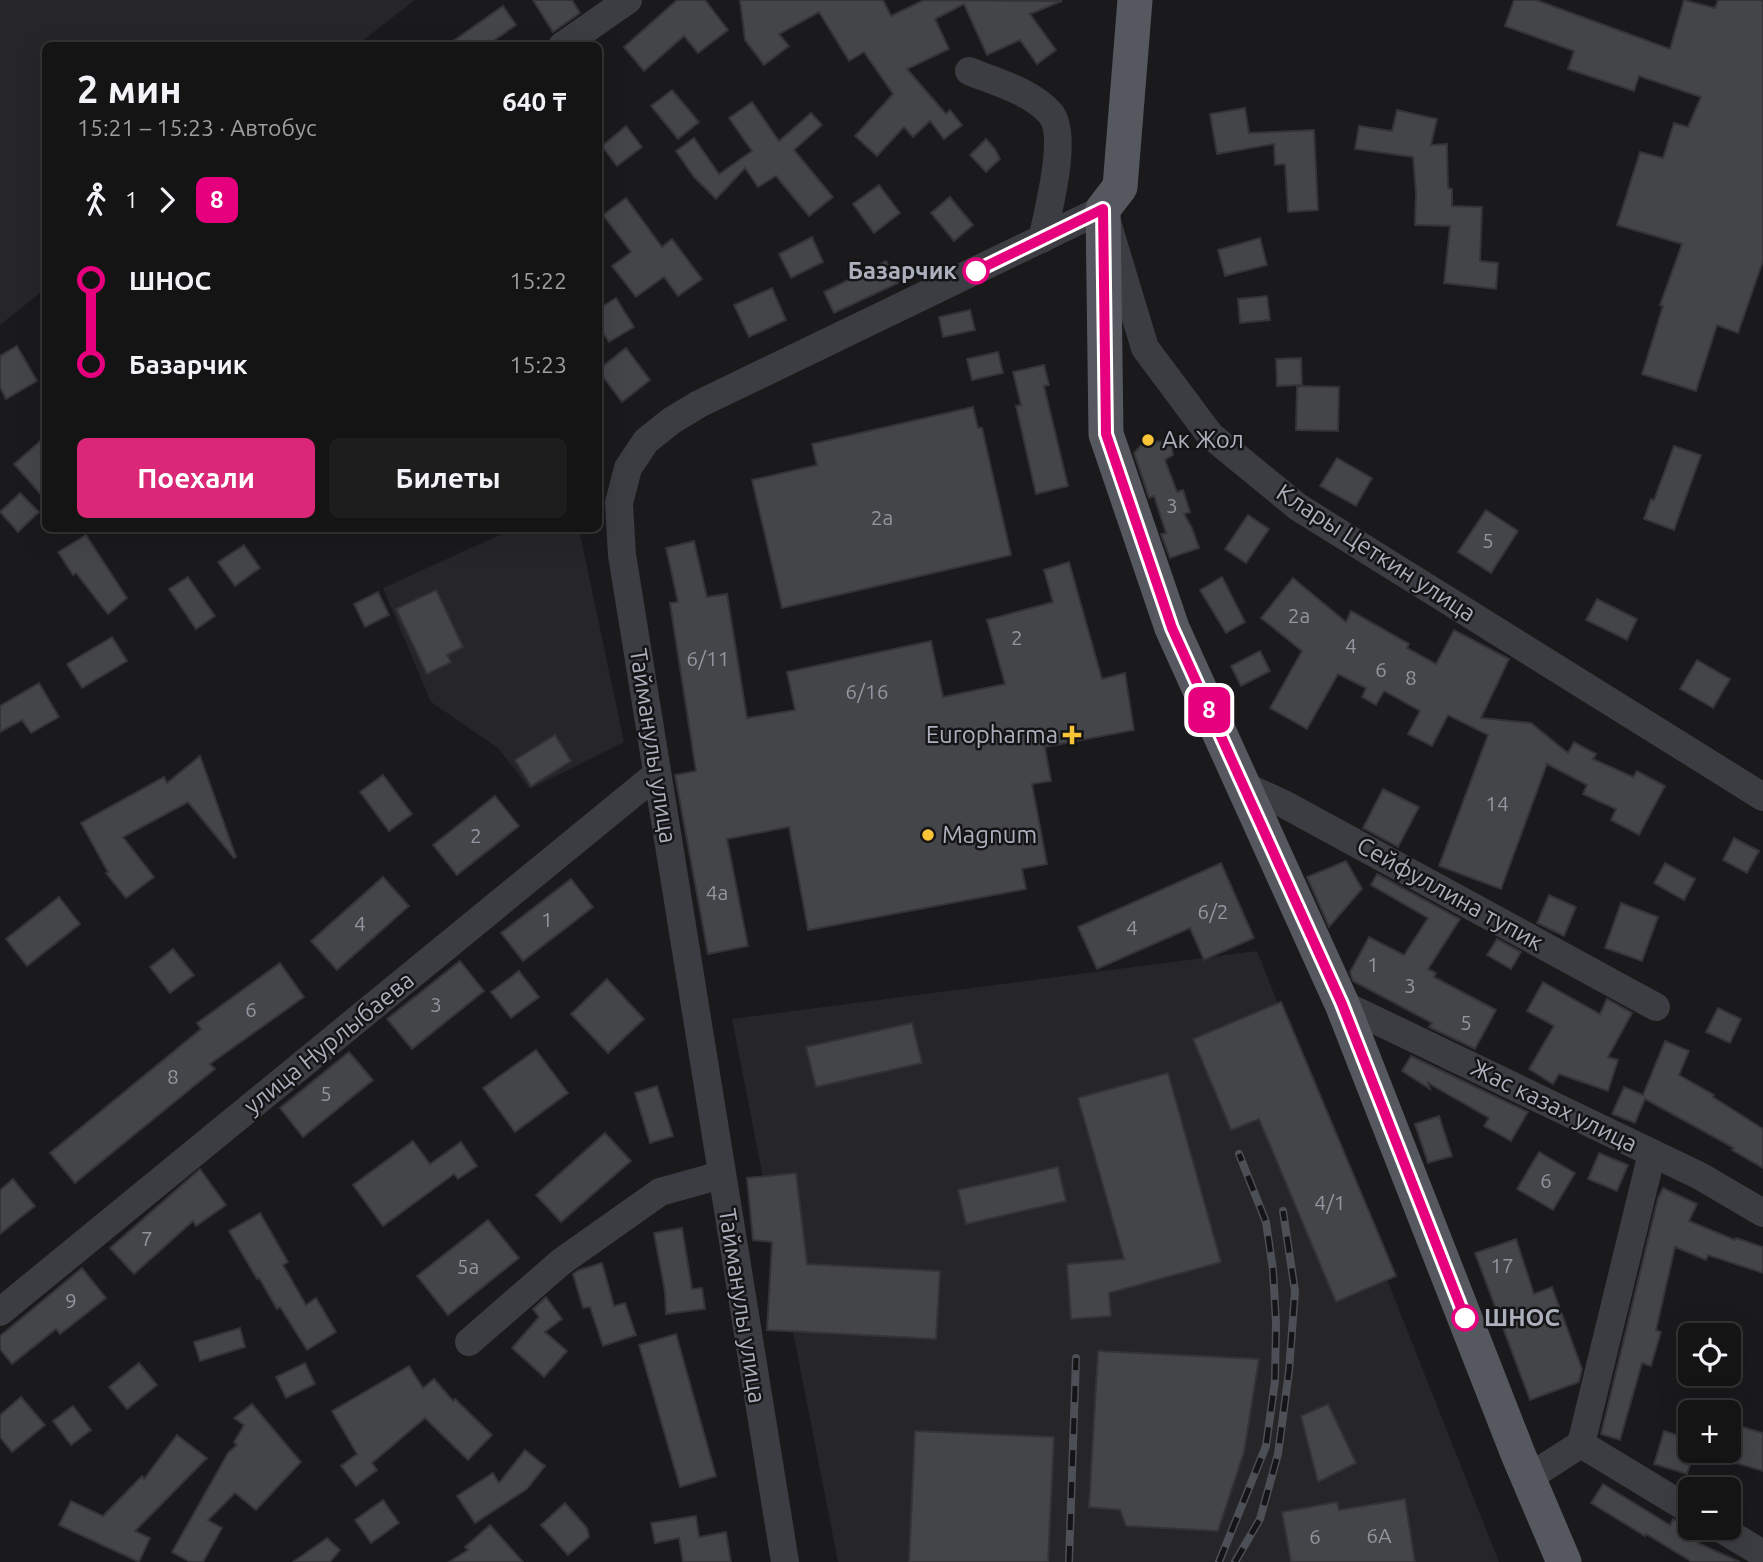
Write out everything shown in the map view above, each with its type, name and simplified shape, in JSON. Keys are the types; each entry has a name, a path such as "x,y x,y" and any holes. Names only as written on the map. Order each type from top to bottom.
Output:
{"main road":[{"path":"1135,0 1112,198 1106,434 1172,628 1342,1004 1528,1478 1564,1562"}],"street":[{"path":"568,42 628,0"},
{"path":"969,71 1026,95 1051,114 1057,130 1057,164 1042,239"},
{"name":"Тайманулы улица","path":"785,1562 622,555 619,503 628,468 646,441 671,421 699,404 1042,239 1112,198"},
{"name":"Клары Цеткин улица","path":"1112,198 1145,348 1210,435 1298,507 1763,797"},
{"name":"улица Нурлыбаева","path":"0,1311 657,774"},
{"name":"Сейфуллина тупик","path":"1242,785 1284,804 1656,1007"},
{"name":"Жас казах улица","path":"1342,1004 1700,1176 1763,1213"},
{"path":"1528,1478 1581,1444 1652,1153"},
{"path":"469,1342 561,1262 660,1192 721,1175"},
{"path":"1581,1444 1678,1503"},
{"path":"1740,1540 1763,1554"}],"shaded area":[{"path":"0,0 415,0 361,42 42,42 42,291 0,325"},
{"path":"506,532 580,532 624,742 530,789 498,748 431,702 383,588"},
{"path":"1257,951 1499,1562 838,1562 732,1019"}],"building":[{"path":"533,0 572,0 580,13 553,32"},
{"path":"677,0 705,0 728,30 698,53 684,36 644,71 624,47"},
{"path":"740,0 883,0 891,16 924,0 1062,1 1030,14 1056,50 1037,64 1020,40 987,55 964,4 935,19 949,49 907,69 946,114 950,110 962,125 944,139 930,121 913,137 904,127 877,156 855,136 893,94 864,52 849,61 819,12 779,34 789,46 764,65 745,40"},
{"path":"1514,0 1536,0 1670,49 1684,0 1715,8 1718,0 1763,0 1763,261 1738,333 1717,325 1696,391 1642,374 1663,306 1660,305 1682,244 1617,225 1640,152 1663,158 1674,123 1688,127 1701,97 1639,76 1634,91 1568,69 1574,51 1505,26"},
{"path":"503,6 516,25 492,42 452,42"},
{"path":"672,90 699,122 678,139 651,106"},
{"path":"752,102 779,141 811,113 822,125 794,150 833,197 809,216 776,176 758,187 745,168 716,199 694,177 676,151 694,138 719,174 752,151 729,118"},
{"path":"1245,108 1249,133 1314,130 1318,210 1288,212 1285,164 1275,165 1274,144 1217,154 1210,114"},
{"path":"1397,110 1437,119 1431,145 1447,144 1448,188 1452,189 1452,206 1482,207 1480,261 1498,263 1496,289 1444,283 1450,226 1415,225 1413,157 1355,149 1359,126 1392,131"},
{"path":"626,126 642,147 617,166 602,146"},
{"path":"986,139 1000,159 986,172 970,155"},
{"path":"879,185 900,213 874,233 853,204"},
{"path":"950,197 973,225 954,241 931,213"},
{"path":"626,198 662,247 672,239 702,279 678,296 664,277 636,297 612,266 631,252 603,215"},
{"path":"812,237 823,262 791,278 779,254"},
{"path":"1260,238 1267,265 1225,276 1218,250"},
{"path":"886,261 898,283 834,313 824,292"},
{"path":"772,288 786,320 749,337 734,305"},
{"path":"1267,296 1270,320 1240,323 1238,299"},
{"path":"616,298 634,327 609,342 602,331 602,307"},
{"path":"970,310 975,330 943,337 939,317"},
{"path":"17,346 37,381 6,399 0,387 0,356"},
{"path":"626,348 650,380 622,402 602,375 602,367"},
{"path":"998,352 1003,373 972,380 967,359"},
{"path":"1301,358 1302,385 1277,386 1276,359"},
{"path":"1044,365 1049,385 1044,386 1068,486 1036,494 1016,406 1021,405 1013,372"},
{"path":"1297,386 1339,387 1338,431 1296,430"},
{"path":"973,407 978,428 982,428 1011,555 782,608 752,480 817,465 812,444"},
{"path":"42,440 42,496 14,464"},
{"path":"1145,441 1171,442 1173,455 1165,460 1177,492 1183,490 1190,512 1184,514 1199,548 1170,558 1161,534 1166,533 1154,496 1149,498 1134,453"},
{"path":"1674,446 1701,455 1674,530 1644,519"},
{"path":"1337,458 1372,478 1356,506 1320,486"},
{"path":"20,493 39,512 18,532 0,512"},
{"path":"1486,510 1518,531 1491,573 1458,552"},
{"path":"1248,515 1269,529 1246,563 1225,549"},
{"path":"86,535 127,598 108,614 76,573 73,575 58,552"},
{"path":"694,541 707,597 727,594 747,718 795,710 787,672 931,641 943,697 1005,684 987,620 1053,602 1044,570 1069,562 1102,679 1125,673 1134,730 1045,747 1051,781 1032,784 1047,864 1022,869 1026,889 808,930 789,827 727,839 748,946 708,954 675,775 696,771 670,603 678,602 666,548"},
{"path":"244,545 260,568 235,586 218,562"},
{"path":"188,577 215,616 196,629 169,589"},
{"path":"1222,577 1245,622 1226,633 1200,590"},
{"path":"1293,578 1346,622 1351,611 1409,644 1407,648 1436,664 1454,630 1509,659 1481,718 1531,723 1568,753 1574,742 1596,754 1593,759 1633,777 1637,771 1665,786 1639,835 1611,820 1616,809 1583,794 1587,785 1547,764 1501,889 1439,866 1488,735 1448,715 1432,746 1408,734 1420,711 1384,691 1376,705 1362,697 1366,688 1338,674 1307,729 1270,708 1302,651 1261,618"},
{"path":"436,590 463,647 447,655 451,662 427,674 396,609"},
{"path":"378,592 389,615 365,627 354,604"},
{"path":"1597,599 1637,619 1627,640 1586,620"},
{"path":"112,637 127,661 82,688 67,664"},
{"path":"1260,651 1270,671 1241,686 1231,666"},
{"path":"1697,660 1730,679 1713,708 1680,689"},
{"path":"39,683 59,717 31,733 22,720 0,732 0,706"},
{"path":"555,735 571,761 531,786 515,760"},
{"path":"200,756 236,857 234,858 188,802 123,837 154,877 126,898 106,873 108,872 81,823 164,777 167,783"},
{"path":"383,775 412,814 389,831 360,792"},
{"path":"1383,789 1419,807 1398,847 1363,828"},
{"path":"495,796 519,826 457,875 433,845"},
{"path":"1734,838 1759,851 1747,873 1723,860"},
{"path":"1346,861 1362,889 1329,927 1307,877"},
{"path":"1221,863 1254,938 1204,960 1190,928 1097,969 1078,927"},
{"path":"1665,863 1695,879 1684,900 1654,883"},
{"path":"1377,874 1460,919 1428,969 1436,973 1434,977 1496,1010 1475,1049 1429,1027 1432,1023 1353,981 1350,972 1369,937 1404,955 1428,918 1371,885"},
{"path":"383,877 409,906 337,970 311,941"},
{"path":"571,879 593,907 523,961 501,933"},
{"path":"1549,895 1576,907 1564,936 1537,923"},
{"path":"59,897 80,924 27,966 6,939"},
{"path":"1621,903 1658,917 1642,961 1605,948"},
{"path":"1497,939 1521,952 1511,969 1487,955"},
{"path":"173,949 194,975 170,993 150,967"},
{"path":"460,961 484,991 412,1049 387,1019"},
{"path":"280,963 304,997 210,1064 215,1069 75,1183 50,1153 201,1029 197,1023"},
{"path":"519,971 539,997 511,1018 491,992"},
{"path":"607,979 644,1019 608,1053 571,1014"},
{"path":"1543,982 1600,1014 1607,999 1632,1013 1608,1057 1618,1060 1608,1091 1559,1074 1553,1084 1529,1069 1554,1026 1527,1011"},
{"path":"1281,1002 1396,1276 1336,1302 1259,1119 1231,1130 1193,1039"},
{"path":"1718,1008 1741,1019 1730,1043 1706,1032"},
{"path":"912,1023 922,1063 816,1087 806,1047"},
{"path":"1665,1041 1689,1051 1679,1075 1714,1095 1713,1097 1763,1129 1763,1168 1732,1150 1734,1148 1645,1099 1635,1123 1612,1114 1624,1087 1643,1095"},
{"path":"536,1050 568,1093 515,1132 483,1088"},
{"path":"349,1052 373,1080 303,1137 280,1108"},
{"path":"1411,1056 1528,1112 1511,1141 1484,1126 1489,1118 1428,1083 1430,1089 1402,1071"},
{"path":"1168,1073 1221,1262 1109,1293 1111,1316 1071,1319 1067,1264 1124,1259 1078,1098"},
{"path":"657,1086 673,1136 650,1143 635,1093"},
{"path":"1439,1116 1452,1156 1428,1163 1415,1124"},
{"path":"605,1133 631,1161 561,1222 536,1195"},
{"path":"413,1141 430,1164 461,1142 477,1166 458,1179 454,1174 383,1226 353,1185"},
{"path":"1539,1152 1575,1173 1553,1210 1517,1189"},
{"path":"1599,1153 1628,1165 1617,1191 1588,1179"},
{"path":"1058,1167 1066,1201 966,1224 958,1190"},
{"path":"200,1169 226,1205 196,1226 193,1221 134,1274 110,1248"},
{"path":"796,1173 807,1264 940,1271 936,1339 767,1330 772,1242 753,1240 747,1178"},
{"path":"13,1179 35,1206 0,1234 0,1190"},
{"path":"1663,1188 1697,1204 1689,1221 1735,1240 1736,1238 1763,1247 1763,1273 1708,1255 1706,1260 1675,1247 1656,1330 1661,1332 1651,1366 1642,1363 1620,1440 1601,1434 1658,1198"},
{"path":"260,1213 288,1262 283,1265 306,1305 316,1298 336,1332 307,1350 280,1307 277,1309 259,1278 257,1279 229,1231"},
{"path":"488,1220 519,1258 448,1315 417,1276"},
{"path":"682,1228 692,1289 702,1288 705,1309 666,1314 665,1292 654,1233"},
{"path":"1516,1239 1534,1294 1552,1287 1582,1369 1579,1382 1530,1400 1475,1253"},
{"path":"602,1263 614,1306 625,1303 636,1335 603,1346 590,1307 583,1308 573,1274"},
{"path":"82,1268 106,1298 60,1334 56,1329 12,1364 0,1349 0,1336"},
{"path":"546,1297 562,1319 545,1332 567,1351 544,1377 512,1348 539,1317 533,1309"},
{"path":"240,1328 245,1347 200,1361 194,1342"},
{"path":"676,1334 716,1476 680,1487 639,1345"},
{"path":"1098,1351 1259,1359 1244,1452 1218,1531 1126,1526 1120,1510 1089,1507"},
{"path":"139,1363 157,1385 127,1409 109,1387"},
{"path":"305,1363 315,1384 286,1398 276,1377"},
{"path":"409,1366 423,1388 434,1379 453,1401 455,1399 492,1435 468,1460 425,1418 372,1463 377,1470 356,1486 341,1466 357,1454 332,1411"},
{"path":"21,1397 45,1425 12,1452 0,1437 0,1415"},
{"path":"252,1404 301,1462 256,1510 235,1493 208,1520 222,1528 203,1562 190,1562 172,1552 228,1453 237,1445 234,1442 244,1425 234,1418"},
{"path":"1328,1404 1356,1463 1318,1482 1301,1416"},
{"path":"73,1406 91,1430 71,1445 53,1421"},
{"path":"1741,1427 1763,1433 1763,1471 1736,1463 1741,1463"},
{"path":"915,1431 1054,1437 1048,1562 909,1562"},
{"path":"1664,1431 1678,1435 1678,1463 1690,1463 1687,1474 1654,1464"},
{"path":"177,1435 207,1458 135,1531 150,1538 139,1562 59,1525 71,1501 103,1516 142,1476 144,1479"},
{"path":"525,1450 545,1466 527,1489 475,1523 457,1496 493,1473 499,1483"},
{"path":"1603,1484 1670,1525 1673,1519 1678,1521 1678,1540 1700,1540 1698,1543 1740,1562 1692,1562 1591,1503"},
{"path":"1405,1499 1415,1562 1291,1562 1282,1512 1337,1502 1339,1510"},
{"path":"383,1500 399,1523 371,1543 355,1520"},
{"path":"565,1503 587,1528 589,1537 568,1555 541,1525"},
{"path":"696,1516 699,1537 726,1532 731,1562 683,1562 679,1538 655,1543 651,1523"},
{"path":"490,1525 523,1562 449,1562 468,1550 465,1547"},
{"path":"327,1538 340,1550 330,1562 293,1562"}],"railway":[{"path":"1219,1562 1266,1446 1275,1381 1276,1323 1273,1270 1266,1222 1239,1154"},
{"path":"1235,1562 1260,1519 1278,1454 1289,1371 1295,1291 1283,1211"},
{"path":"1069,1562 1076,1358"}],"bus line":[{"name":"8","path":"976,271 1103,209 1106,434 1172,628 1342,1004 1465,1318"}],"place":[{"name":"Базарчик","path":"976,271"},
{"name":"Ак Жол","path":"1148,440"},
{"name":"Europharma","path":"1072,735"},
{"name":"Magnum","path":"928,835"},
{"name":"ШНОС","path":"1465,1318"}]}
